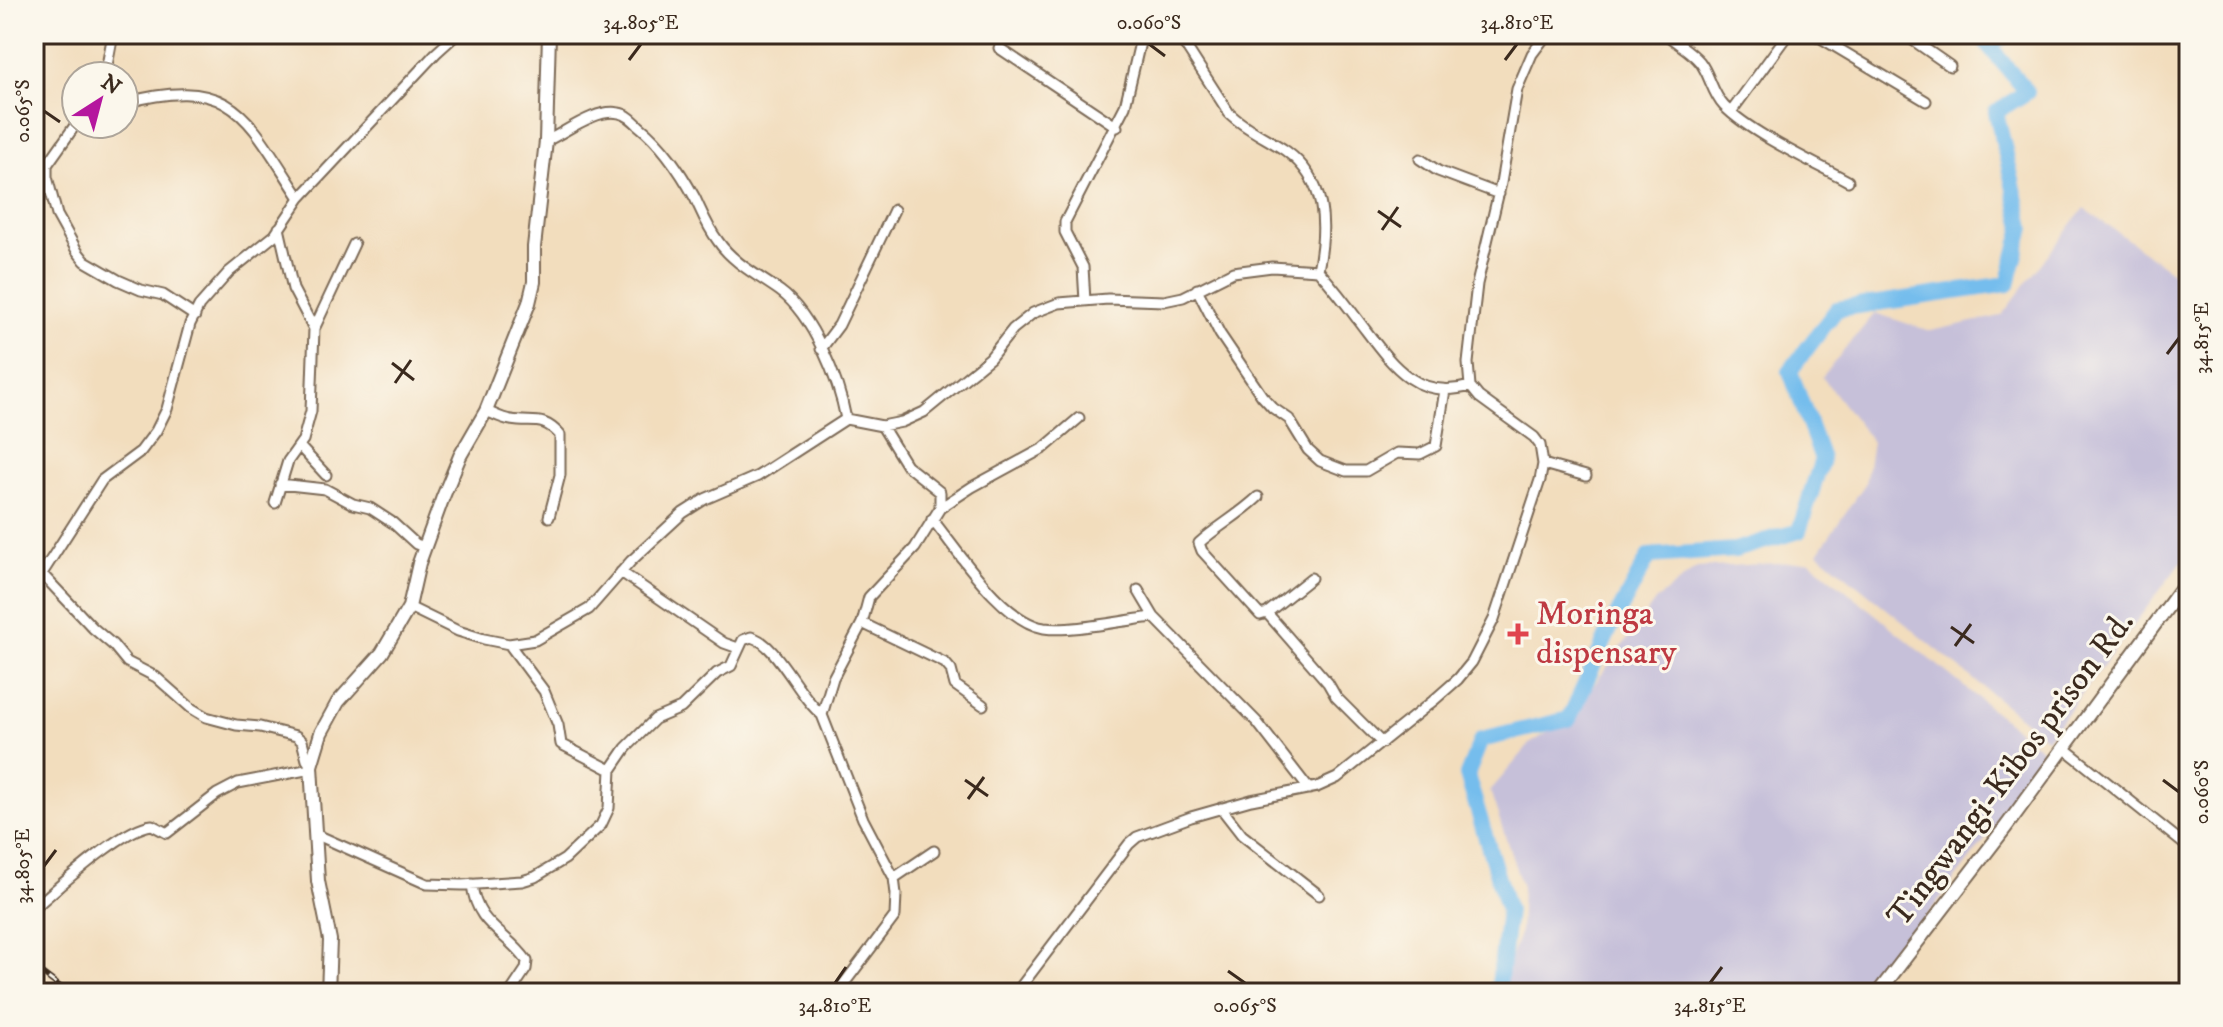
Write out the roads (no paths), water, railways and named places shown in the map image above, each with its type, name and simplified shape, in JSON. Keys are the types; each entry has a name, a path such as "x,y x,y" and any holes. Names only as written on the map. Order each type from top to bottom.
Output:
{"street":[{"path":"108,60 113,34"},
{"path":"34,586 102,480 141,451 156,431 167,409 195,316 212,290 229,272 266,244 300,198 457,34"},
{"path":"311,768 321,733 338,702 382,653 409,607 425,547 460,456 486,411 532,293 546,141 549,34"},
{"path":"1085,301 1083,267 1065,232 1065,222 1117,127 1132,82 1142,34"},
{"path":"1178,34 1229,113 1288,153 1301,166 1315,189 1324,211 1325,236 1318,270"},
{"path":"1016,993 1133,840 1142,834 1221,808 1309,789 1337,778 1458,679 1483,644 1507,583 1543,464 1540,445 1534,437 1486,403 1470,386 1468,363 1477,284 1499,194 1517,89 1532,54 1547,34"},
{"path":"1666,34 1703,66 1714,92 1731,112 1848,181"},
{"path":"1731,112 1788,34"},
{"path":"1814,34 1926,101"},
{"path":"1904,34 1950,66"},
{"path":"999,48 1117,127"},
{"path":"140,100 189,92 205,94 223,102 249,121 300,198"},
{"path":"546,141 601,114 621,113 661,146 680,173 720,245 792,302 821,349 843,400 846,419"},
{"path":"34,170 47,165 65,140"},
{"path":"1420,159 1438,171 1499,194"},
{"path":"47,165 50,195 57,215 85,261 129,285 163,295 195,316"},
{"path":"821,349 839,325 894,210"},
{"path":"279,228 293,289 314,329"},
{"path":"275,503 288,461 300,447 311,411 314,329 354,244"},
{"path":"409,607 458,631 509,644 535,640 579,617 596,603 621,572 693,506 758,476 846,419 882,426 912,418 934,407 990,358 1013,329 1033,313 1059,303 1164,301 1183,297 1223,275 1258,268 1318,270 1395,367 1424,386 1445,390 1470,386"},
{"path":"1197,289 1220,334 1267,402 1297,428 1313,455 1333,467 1346,471 1366,471 1397,453 1420,454 1436,446 1445,390"},
{"path":"486,411 514,421 538,420 554,428 560,435 560,475 549,517"},
{"path":"822,715 833,678 862,623 869,597 915,548 940,508 1044,448 1079,418"},
{"path":"882,426 906,465 940,492 940,508"},
{"path":"300,447 326,475"},
{"path":"1543,464 1586,476"},
{"path":"280,484 325,489 353,504 378,512 416,544 425,547"},
{"path":"1258,497 1235,519 1217,527 1202,540 1202,551 1256,613 1267,613 1311,578"},
{"path":"932,519 991,593 1023,621 1058,628 1154,617"},
{"path":"34,562 127,662 156,677 191,708 206,717 236,725 260,727 296,736 302,741 311,768 318,881 330,940 328,993"},
{"path":"621,572 724,643 738,648"},
{"name":"Tingwangi-Kibos prison Rd.","path":"1878,993 2189,578"},
{"path":"1138,590 1154,617 1257,722 1309,789"},
{"path":"1267,613 1328,683 1336,697 1382,743"},
{"path":"862,623 947,665 955,685 983,705"},
{"path":"315,834 427,884 522,881 535,877 583,845 608,815 611,770 626,748 655,719 681,708 717,673 731,666 743,640 758,638 773,653 799,692 822,715 863,819 894,878 895,916 837,993"},
{"path":"509,644 544,691 558,725 561,744 611,770"},
{"path":"2064,748 2189,848"},
{"path":"34,908 76,872 134,830 152,825 167,833 217,794 238,783 311,768"},
{"path":"1221,808 1242,835 1319,895"},
{"path":"894,878 934,851"},
{"path":"472,884 474,903 490,926 527,961 526,969 510,993"}],"waterway":[{"path":"1498,993 1508,911 1467,775 1481,740 1569,719 1611,627 1649,556 1735,550 1799,531 1822,459 1790,371 1837,309 2008,284 2023,227 1996,112 2027,92 1988,45 2009,34"}],"railway":[{"path":"34,967 68,993"}],"place":[{"name":"Moringa dispensary","path":"1518,634"}]}
